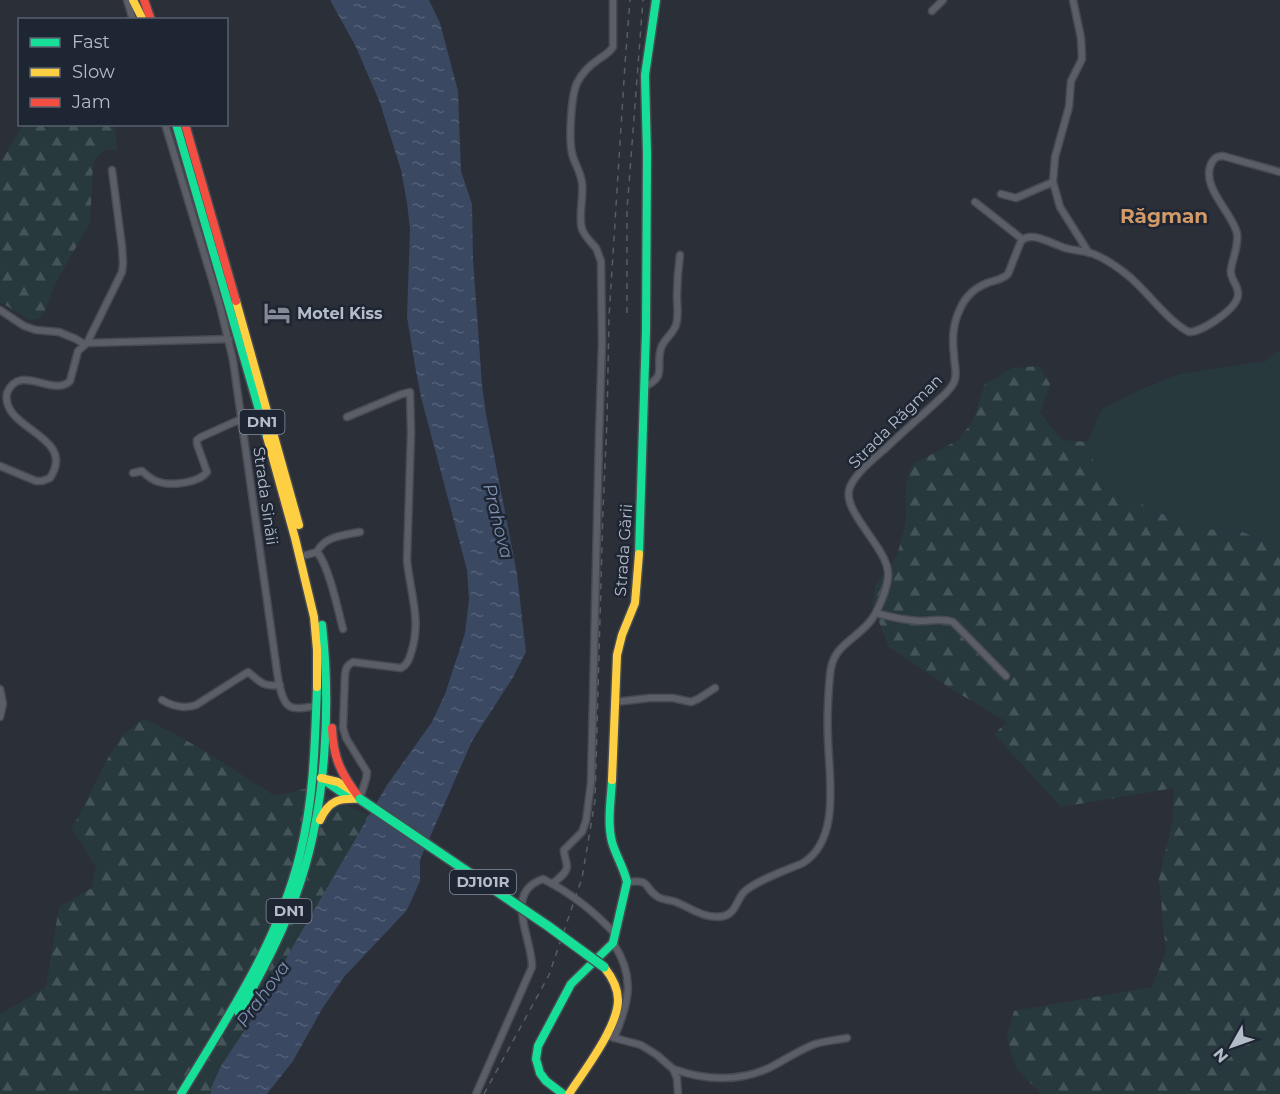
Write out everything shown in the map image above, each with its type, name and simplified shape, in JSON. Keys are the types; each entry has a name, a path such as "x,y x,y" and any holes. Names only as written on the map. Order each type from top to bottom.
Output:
{"main road":[{"path":"133,0 143,18"},
{"path":"144,0 151,18"},
{"path":"153,0 158,18"},
{"name":"Strada Gării","path":"627,882 610,832 617,655 622,635 635,603 639,569 647,166 645,75 656,0"},
{"name":"DN1","path":"177,126 275,465 308,592 316,639 319,804 311,846 296,894 273,949 189,1094"},
{"name":"DN1","path":"181,1094 238,1000 267,944 285,902 294,875 317,778 326,716 325,653 320,613 282,463 186,126"},
{"path":"325,653 331,681 333,752 342,775 360,799"},
{"name":"DJ101R","path":"317,778 338,781 360,799 538,919 610,973 617,985 619,1003 611,1036 568,1094"},
{"path":"311,846 327,806 345,798 360,799"},
{"path":"563,1094 546,1081 540,1073 536,1059 538,1046 571,984 614,939 627,882"}],"street":[{"path":"127,0 132,18"},
{"path":"552,884 566,872 564,850 582,831 586,821 591,783 602,343 600,261 598,252 588,240 582,226 582,183 571,146 572,107 574,94 581,77 613,47 614,0"},
{"path":"932,11 943,0"},
{"path":"1073,0 1081,38 1082,59 1071,81 1067,115 1055,157 1053,182 1060,207 1089,253"},
{"name":"Strada Sinăii","path":"166,126 229,339 274,657 280,685 284,700 290,707 316,706"},
{"path":"975,202 1022,239 1029,236 1035,237 1063,248 1089,253 1119,268 1184,330 1189,332 1200,330 1212,323 1237,299 1239,293 1230,273 1236,250 1237,231 1210,182 1214,159 1223,156 1280,172"},
{"path":"0,466 36,481 50,478 56,467 51,447 12,417 3,405 9,389 20,380 57,386 66,384 72,376 78,351 85,344 122,272 122,247 112,170"},
{"path":"1001,194 1016,198 1053,182"},
{"name":"Strada Răgman","path":"876,613 888,582 888,572 885,560 849,501 850,487 864,469 953,385 956,373 953,339 959,310 966,298 975,290 1008,274 1022,239"},
{"path":"644,387 655,382 660,371 661,349 677,323 680,255"},
{"path":"0,310 24,326 36,330 59,332 85,344 229,339"},
{"path":"347,417 410,392 407,560 416,633 409,660 401,668 353,662 346,668 344,728 346,738 367,772 360,799"},
{"path":"133,474 142,471 152,479 170,484 189,482 202,477 207,472 197,440 242,419"},
{"path":"306,555 317,552 328,540 360,532"},
{"path":"317,552 322,559 335,596 343,629"},
{"path":"627,882 641,881 657,896 690,910 709,916 720,916 732,912 745,891 756,884 810,859 822,841 829,824 831,806 828,736 831,665 836,654 861,631 876,613 898,619 953,622 1006,675"},
{"path":"162,700 180,707 191,707 248,672 266,686 280,685"},
{"path":"615,702 673,698 691,702 715,688"},
{"path":"0,689 3,704 0,717"},
{"path":"476,1094 532,967 521,911 526,892 543,879 580,901 599,916 621,955 628,988 627,1001 624,1014 611,1036 649,1049 673,1069 693,1076 722,1078 745,1076 766,1069 814,1044 847,1038"},
{"path":"673,1069 677,1078 678,1094"}],"green space":[{"path":"23,126 114,126 117,150 105,150 93,163 90,223 57,280 44,313 39,318 30,320 0,302 0,163"},
{"path":"1280,350 1280,546 1272,545 1236,529 1196,530 1102,485 1087,442 1102,409 1137,391 1180,374 1266,361"},
{"path":"1039,366 1050,384 1040,413 1062,440 1087,442 1102,485 1196,530 1236,529 1272,545 1280,546 1280,1094 1041,1094 1016,1068 1007,1037 1014,1011 1152,987 1166,952 1159,879 1173,819 1174,788 1061,807 994,734 1007,722 953,690 889,647 872,604 876,585 897,556 906,522 906,485 912,465 958,440 973,421 985,384 1013,368"},
{"path":"143,719 194,745 275,796 308,788 370,816 211,1088 211,1094 0,1094 0,1014 46,987 59,907 92,888 96,866 72,829 121,737"}],"water":[{"name":"Prahova","path":"330,0 429,0 440,23 458,91 461,171 472,204 473,259 482,385 517,574 526,652 512,679 472,741 420,860 420,881 407,910 344,977 322,1009 293,1061 267,1094 211,1094 211,1088 221,1066 264,1001 292,948 387,785 432,722 445,694 465,633 469,599 467,570 421,397 407,317 410,229 401,170 380,103 356,47"}],"railway":[{"path":"484,1094 549,975 582,878 595,801 609,317 630,0"},
{"path":"627,313 627,210 643,0"}],"traffic: fast":[{"path":"639,554 646,331 645,75 656,0"},
{"path":"177,126 267,437"},
{"path":"239,1013 281,931 295,897 316,819 326,721 322,625"},
{"path":"181,1094 250,978 279,918 291,886 308,812 313,771 317,687"},
{"path":"321,778 341,792 355,797"},
{"path":"563,1094 546,1081 540,1073 536,1059 538,1046 571,984 613,943 627,882 611,834 612,780"},
{"path":"360,799 548,926 604,967"}],"traffic: slow":[{"path":"133,0 142,18"},
{"path":"236,301 299,525"},
{"path":"267,437 314,617 317,687"},
{"path":"612,780 617,655 622,635 635,603 639,554"},
{"path":"321,778 338,782 352,791"},
{"path":"320,820 331,804 340,800 360,799"},
{"path":"569,1094 599,1049 617,1011 617,991 604,967"}],"traffic: jam":[{"path":"144,0 150,18"},
{"path":"186,126 236,301"},
{"path":"332,728 334,749 340,766 360,799"}],"place":[{"name":"Motel Kiss","path":"277,313"}],"district":[{"name":"Răgman","path":"1164,216"}]}
